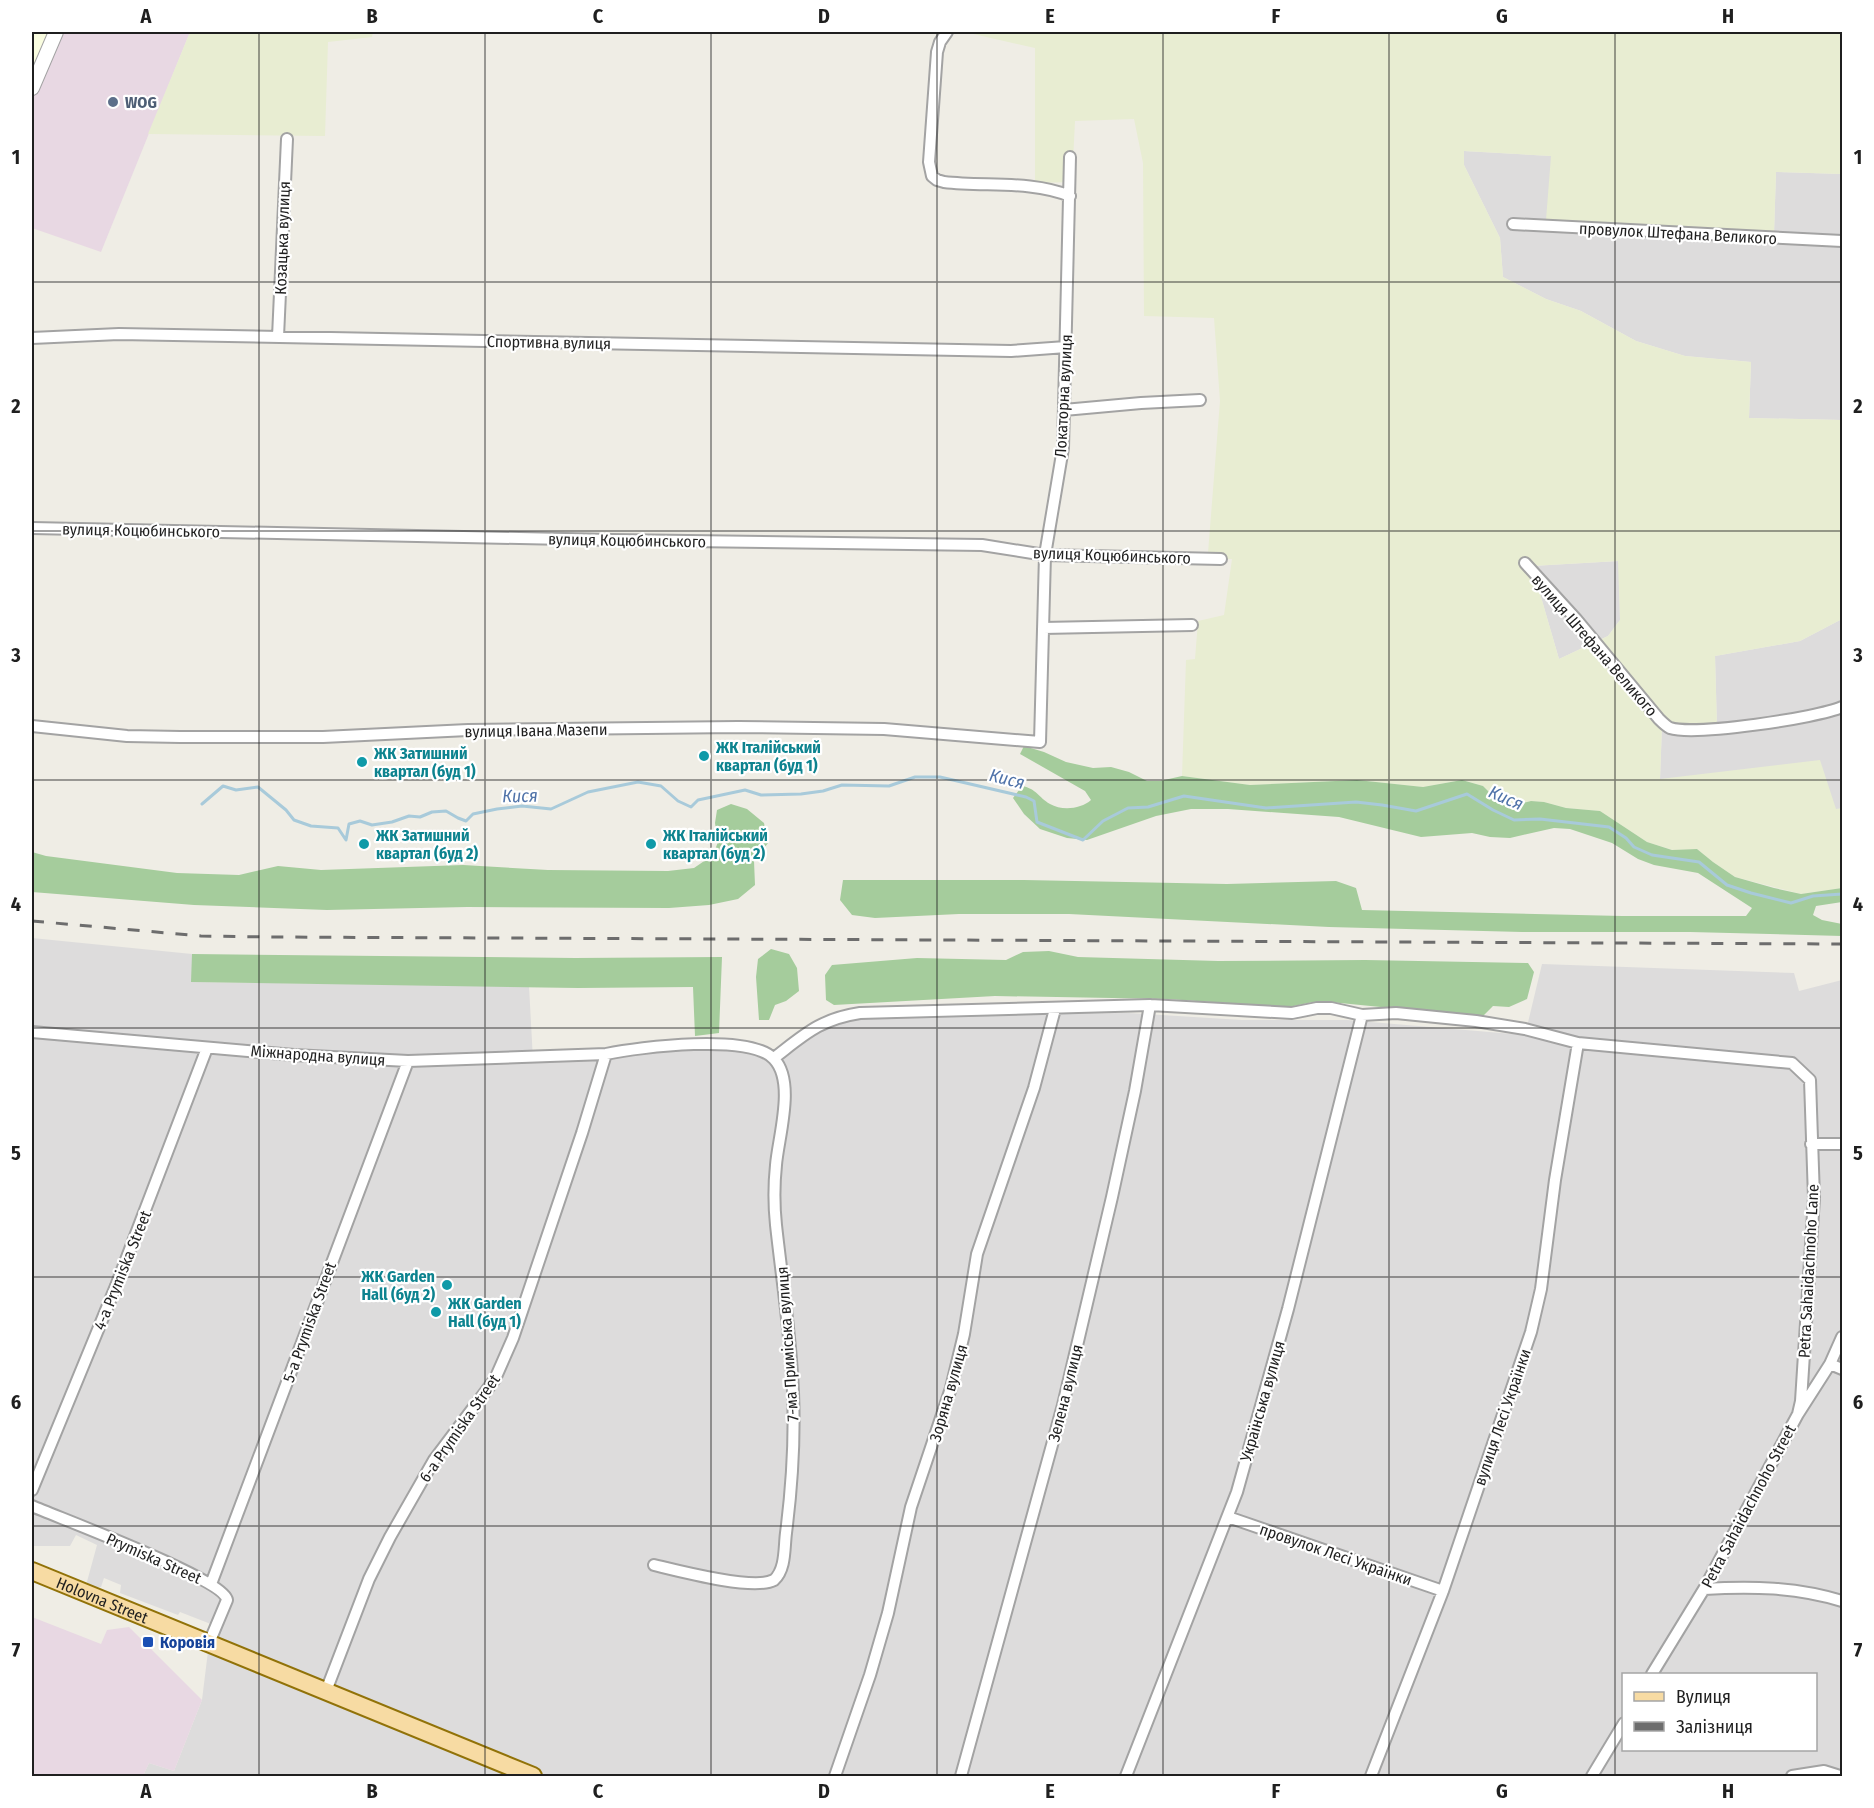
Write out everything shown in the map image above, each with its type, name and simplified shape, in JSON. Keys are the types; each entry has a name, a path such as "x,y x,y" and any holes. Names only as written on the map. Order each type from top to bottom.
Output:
{"main road":[{"name":"Holovna Street","path":"32,1571 533,1776"}],"street":[{"path":"32,88 57,32"},
{"path":"947,32 937,52 929,162 932,176 945,182 1022,187 1056,191 1070,196"},
{"name":"Козацька вулиця","path":"278,337 287,139"},
{"name":"Локаторна вулиця","path":"1040,742 1045,555 1063,448 1070,157"},
{"name":"провулок Штефана Великого","path":"1514,224 1842,242"},
{"name":"Спортивна вулиця","path":"32,338 119,334 999,351 1066,347"},
{"path":"1064,411 1200,400"},
{"name":"вулиця Коцюбинського","path":"32,528 982,545 1045,555 1221,559"},
{"name":"вулиця Штефана Великого","path":"1525,563 1576,619 1659,719 1670,728 1689,730 1748,725 1802,718 1842,707"},
{"path":"1043,628 1192,625"},
{"name":"вулиця Івана Мазепи","path":"32,726 127,736 180,737 323,737 478,730 738,727 884,729 1040,742"},
{"name":"Petra Sahaidachnoho Lane","path":"774,1058 815,1027 854,1014 883,1011 1055,1009 1150,1005 1292,1013 1317,1008 1331,1008 1362,1015 1396,1013 1476,1021 1525,1029 1578,1043 1792,1063 1810,1080 1814,1198 1801,1401 1798,1414"},
{"name":"Зелена вулиця","path":"961,1776 1063,1405 1117,1176 1150,1005"},
{"name":"Зоряна вулиця","path":"835,1776 873,1666 890,1605 911,1507 951,1388 962,1345 977,1254 1034,1088 1055,1009"},
{"name":"Українська вулиця","path":"1126,1776 1228,1517 1288,1309 1362,1015"},
{"name":"Міжнародна вулиця","path":"32,1034 207,1048 408,1060 606,1054 635,1048 704,1044 754,1048 774,1058"},
{"name":"вулиця Лесі Українки","path":"1371,1776 1443,1591 1537,1311 1578,1043"},
{"name":"4-a Prymiska Street","path":"32,1490 116,1286 207,1048"},
{"name":"6-a Prymiska Street","path":"326,1691 369,1579 399,1519 434,1460 500,1370 513,1338 582,1133 606,1054"},
{"name":"7-ма Приміська вулиця","path":"654,1565 689,1574 762,1584 774,1580 781,1569 791,1494 794,1402 789,1329 775,1216 776,1165 784,1093 782,1072 774,1058"},
{"name":"5-a Prymiska Street","path":"211,1584 408,1060"},
{"path":"1811,1144 1842,1144"},
{"name":"Petra Sahaidachnoho Street","path":"1653,1673 1704,1589 1798,1414 1830,1364 1842,1337"},
{"path":"1830,1364 1842,1369"},
{"name":"Prymiska Street","path":"32,1506 183,1569 225,1593 227,1599 209,1643"},
{"name":"провулок Лесі Українки","path":"1228,1517 1443,1591"},
{"path":"1704,1589 1758,1587 1784,1589 1842,1601"},
{"path":"1592,1776 1622,1725"},
{"path":"1792,1776 1824,1771 1840,1776"}],"shaded area":[{"path":"32,32 190,32 101,252 32,228"},
{"path":"32,32 53,32 32,79"},
{"path":"190,32 373,32 372,37 328,42 325,136 148,134"},
{"path":"1842,32 1842,174 1776,172 1774,234 1546,220 1551,156 1464,151 1464,165 1500,238 1503,277 1546,299 1581,311 1636,341 1685,356 1751,362 1749,418 1842,420 1842,619 1800,641 1715,656 1717,728 1662,725 1660,779 1820,760 1836,809 1842,808 1842,888 1801,894 1735,877 1697,849 1673,850 1647,842 1600,811 1566,808 1544,802 1531,801 1514,805 1500,803 1483,786 1462,780 1423,787 1357,780 1250,785 1182,776 1186,660 1195,659 1198,621 1224,615 1232,559 1221,559 1208,553 1220,401 1214,318 1144,316 1143,163 1134,119 1075,121 1072,182 1035,183 1035,48 969,33","holes":["1618,561 1620,620 1608,636 1559,659 1532,566"]},
{"path":"1464,151 1552,156 1547,220 1774,234 1776,172 1842,174 1842,420 1749,418 1751,362 1685,356 1636,341 1581,311 1546,299 1503,277 1500,238 1464,165"},
{"path":"1619,561 1620,620 1608,636 1559,659 1532,566"},
{"path":"1842,619 1842,808 1836,810 1660,780 1662,725 1717,728 1715,656 1800,641"},
{"path":"32,938 192,954 192,982 529,986 533,1060 610,1058 685,1048 790,1053 793,1044 822,1026 853,1016 922,1014 1129,1013 1242,1020 1347,1020 1525,1035 1542,964 1794,973 1799,991 1842,980 1842,1776 143,1776 149,1763 174,1771 202,1700 209,1643 216,1626 180,1612 178,1615 120,1593 121,1585 104,1578 101,1587 85,1589 97,1545 76,1535 70,1546 32,1546"},
{"path":"32,1617 101,1644 107,1630 129,1627 202,1700 174,1771 149,1763 143,1776 32,1776"}],"green space":[{"path":"1024,746 1066,762 1093,768 1111,767 1129,772 1147,781 1160,781 1182,776 1250,785 1357,780 1423,787 1462,780 1483,786 1500,803 1514,805 1531,801 1544,802 1566,808 1600,811 1647,842 1672,850 1697,849 1735,877 1801,894 1842,888 1842,902 1816,906 1813,915 1822,920 1842,924 1842,936 1329,927 1069,914 959,914 875,918 852,915 840,900 843,880 1024,880 1227,884 1336,881 1356,888 1362,910 1622,916 1746,916 1752,908 1698,873 1654,865 1638,859 1612,843 1570,829 1554,828 1510,838 1472,833 1421,837 1339,817 1228,809 1191,809 1156,816 1087,840 1067,838 1040,829 1024,814 1013,798 1022,786 1060,808 1077,807 1091,800 1085,791 1020,754"},
{"path":"731,804 747,809 764,823 768,843 754,861 755,885 738,899 709,905 669,908 467,907 327,910 194,905 32,892 32,852 46,856 177,873 239,875 278,866 321,870 463,865 548,870 668,871 694,868 713,855 718,842 715,823 717,810"},
{"path":"771,949 789,954 797,968 799,991 786,1001 775,1005 769,1020 759,1020 756,977 758,959"},
{"path":"1049,951 1078,957 1218,961 1365,960 1528,963 1534,972 1527,999 1509,1007 1493,1006 1482,1017 1330,1002 1313,1002 1289,1007 1167,999 995,996 834,1005 826,1000 825,975 832,965 917,958 1006,960 1023,952"},
{"path":"192,954 575,958 722,957 719,1033 695,1036 693,987 578,988 191,982"}],"waterway":[{"name":"Кися","path":"202,804 223,786 236,790 258,787 286,810 294,820 311,826 338,828 346,840 349,824 360,821 372,825 392,822 409,816 420,817 432,812 446,811 466,821 473,814 497,809 522,806 551,809 588,792 638,782 661,786 678,801 691,807 698,800 745,790 761,795 801,794 842,785 889,786 915,777 940,777 1026,797 1034,801 1037,822 1083,840 1103,821 1128,808 1148,807 1184,796 1266,808 1356,802 1416,811 1467,794 1514,820 1540,819 1609,827 1626,838 1634,847 1652,855 1699,862 1727,885 1751,893 1791,903 1813,896 1842,894"}],"railway":[{"path":"32,921 201,936 271,937 1842,944"}],"place":[{"name":"WOG","path":"113,102"},
{"name":"ЖК Італійський квартал (буд 1)","path":"704,756"},
{"name":"ЖК Затишний квартал (буд 1)","path":"362,762"},
{"name":"ЖК Затишний квартал (буд 2)","path":"364,844"},
{"name":"ЖК Італійський квартал (буд 2)","path":"651,844"},
{"name":"ЖК Garden Hall (буд 2)","path":"447,1285"},
{"name":"ЖК Garden Hall (буд 1)","path":"436,1312"},
{"name":"Коровія","path":"148,1642"}]}
